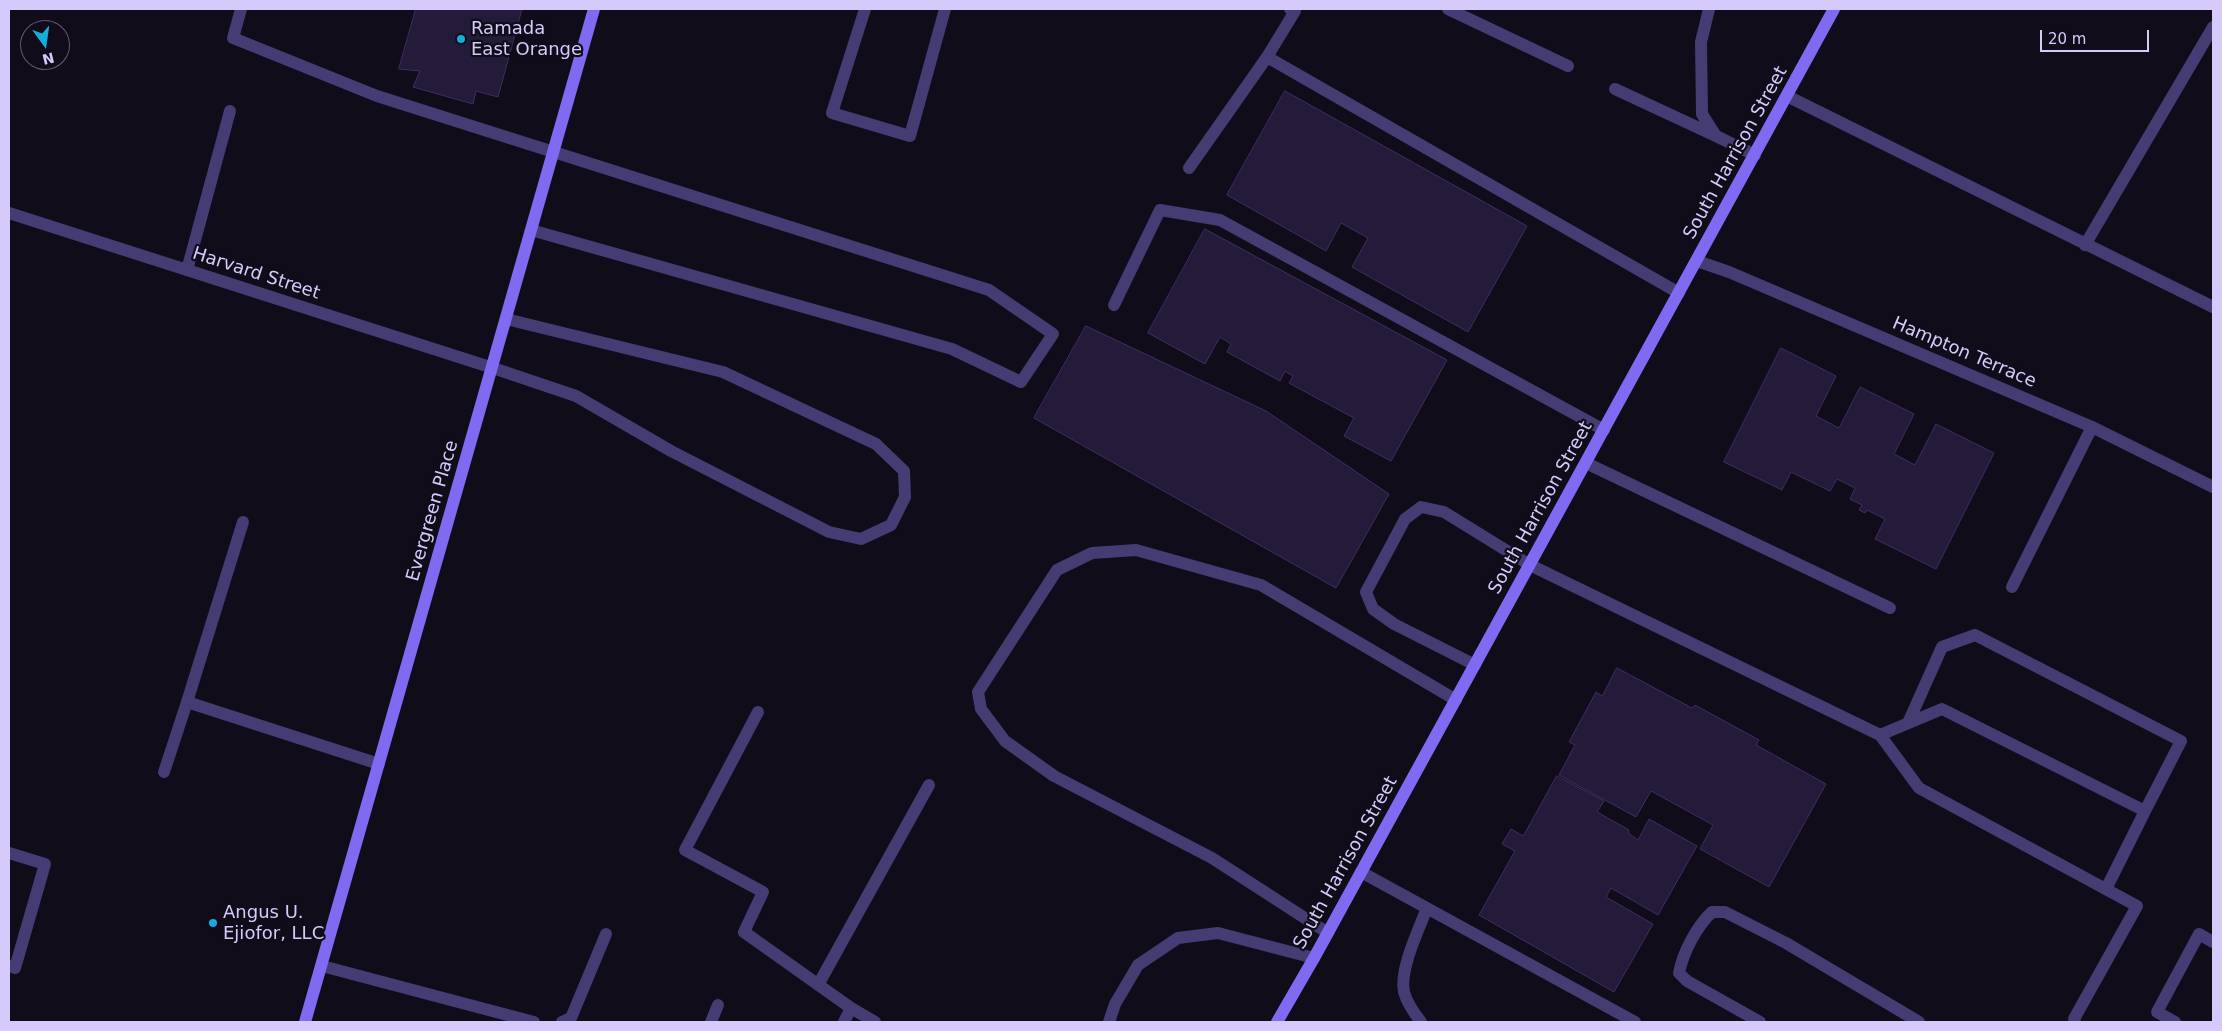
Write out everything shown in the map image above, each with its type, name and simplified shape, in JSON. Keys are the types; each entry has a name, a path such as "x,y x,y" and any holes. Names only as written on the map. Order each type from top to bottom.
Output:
{"main road":[{"name":"Evergreen Place","path":"305,1022 594,9"},
{"name":"South Harrison Street","path":"1277,1022 1328,933 1834,9"}],"street":[{"path":"241,9 233,38 378,96 989,290 1053,334 1021,382 952,349 531,230"},
{"path":"865,9 832,113 910,136 946,9"},
{"path":"1189,168 1267,57 1295,12 1290,9"},
{"path":"1448,9 1568,66"},
{"path":"1708,9 1701,42 1702,114 1716,136"},
{"path":"2085,245 2213,27"},
{"path":"1267,57 1679,293"},
{"path":"1615,89 1755,155"},
{"path":"1787,96 2213,307"},
{"path":"187,270 230,111"},
{"path":"1114,305 1160,210 1220,220 1604,430"},
{"name":"Harvard Street","path":"9,213 576,396 671,451 829,532 861,539 891,525 905,497 904,471 876,444 723,372 506,319"},
{"name":"Hampton Terrace","path":"1697,260 2092,427 2213,487"},
{"path":"2012,587 2092,427"},
{"path":"1586,462 1890,608"},
{"path":"1475,665 1394,624 1373,608 1366,592 1405,519 1421,507 1444,512 1530,565 1880,736 1919,788 2137,906 2074,1019 2075,1022"},
{"path":"164,772 242,522"},
{"path":"1328,933 1212,858 1054,776 1005,741 981,709 978,692 1057,570 1092,553 1136,550 1261,585 1456,700"},
{"path":"1908,724 1942,647 1974,635 2181,742 2106,889"},
{"path":"187,702 379,764"},
{"path":"1880,736 1942,709 2145,811"},
{"path":"758,712 685,850 763,892 744,932 851,1008 875,1022"},
{"path":"818,985 928,785"},
{"path":"9,853 45,864 15,968 9,966"},
{"path":"1361,872 1635,1022"},
{"path":"1421,1022 1412,1011 1403,990 1405,968 1427,908"},
{"path":"1760,1022 1686,980 1680,973 1681,961 1703,920 1712,912 1725,912 1786,943 1919,1022"},
{"path":"1109,1022 1115,1004 1138,965 1178,938 1218,933 1314,958"},
{"path":"562,1022 571,1018 606,934"},
{"path":"2175,1022 2157,1012 2199,934 2213,942"},
{"path":"322,966 534,1022"},
{"path":"711,1022 718,1005"},
{"path":"844,1022 851,1008"}],"building":[{"name":"Ramada East Orange","path":"416,9 522,9 498,97 476,91 473,104 413,87 420,71 399,69"},
{"path":"1285,91 1527,226 1468,332 1352,267 1368,238 1341,223 1326,251 1227,195"},
{"path":"1205,229 1447,360 1391,461 1344,436 1354,418 1289,383 1293,376 1285,371 1280,381 1227,352 1231,344 1220,337 1205,364 1148,333"},
{"path":"1086,326 1266,411 1389,494 1336,588 1034,418"},
{"path":"1781,348 1836,376 1816,416 1839,428 1860,387 1914,414 1894,454 1915,465 1936,424 1994,453 1936,569 1875,539 1885,519 1867,510 1865,513 1859,510 1862,505 1850,499 1855,488 1837,479 1830,491 1791,472 1782,490 1724,462"},
{"path":"1617,668 1692,708 1695,705 1759,740 1756,745 1826,784 1769,887 1700,849 1713,825 1651,791 1636,817 1559,775 1575,745 1569,742 1596,692 1602,696"},
{"path":"1557,776 1604,801 1597,812 1629,830 1628,833 1638,840 1649,819 1697,846 1658,915 1611,888 1606,897 1653,924 1614,992 1479,915 1515,851 1502,844 1511,829 1523,836"}],"place":[{"name":"Ramada East Orange","path":"461,39"},
{"name":"Angus U. Ejiofor, LLC","path":"213,923"}]}
